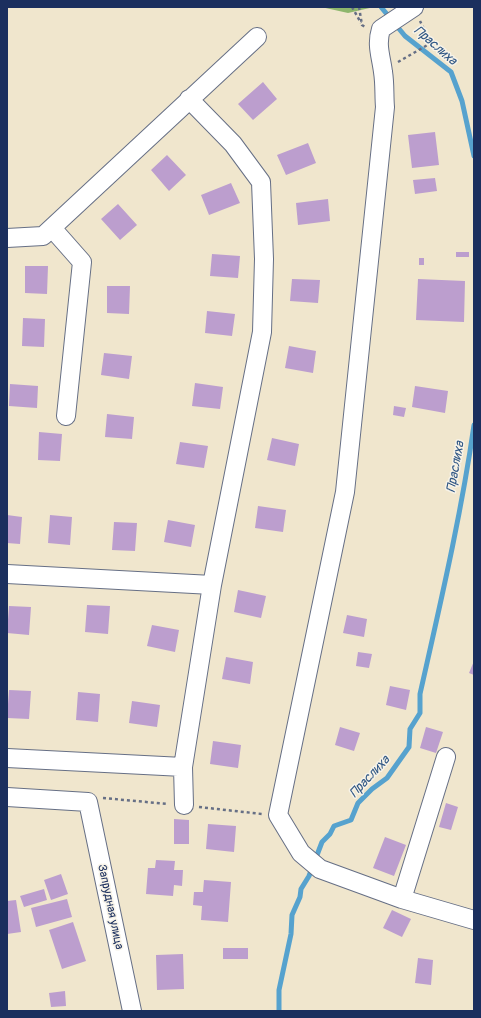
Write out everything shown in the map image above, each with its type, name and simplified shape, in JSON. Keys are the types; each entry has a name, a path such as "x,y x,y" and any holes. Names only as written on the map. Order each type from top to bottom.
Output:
{"street":[{"path":"410,10 381,29 378,39 383,73 385,107 345,492 278,815 301,853 320,869 402,899 474,920"},
{"path":"7,238 43,236 257,37"},
{"path":"184,805 184,767 212,585 262,332 264,259 261,182 233,144 189,99"},
{"path":"52,228 82,262 66,416"},
{"path":"7,574 212,585"},
{"path":"402,899 446,757"},
{"path":"7,758 184,767"},
{"name":"Запрудная улица","path":"7,797 88,802 132,1011"}],"path":[{"path":"352,7 362,25"},
{"path":"410,10 431,43 417,52"}],"green space":[{"path":"321,7 374,7 348,13"}],"building":[{"path":"263,82 277,99 253,120 238,104"},
{"path":"435,132 439,165 412,168 408,135"},
{"path":"308,143 316,163 286,175 277,155"},
{"path":"167,155 186,175 169,191 151,170"},
{"path":"435,178 437,191 415,194 413,180"},
{"path":"231,183 240,203 209,215 201,195"},
{"path":"328,199 330,221 298,225 296,203"},
{"path":"118,204 137,225 120,240 101,219"},
{"path":"456,252 469,252 469,257 456,257"},
{"path":"212,254 240,256 238,278 210,276"},
{"path":"419,258 424,258 424,265 419,265"},
{"path":"25,266 48,266 47,294 25,293"},
{"path":"292,279 320,280 318,303 290,301"},
{"path":"418,279 465,281 464,322 416,320"},
{"path":"107,286 130,286 129,314 107,313"},
{"path":"207,311 235,314 232,336 205,333"},
{"path":"23,318 45,319 44,347 22,346"},
{"path":"289,346 316,351 313,373 285,368"},
{"path":"104,353 132,356 129,379 101,375"},
{"path":"195,383 223,387 220,409 192,406"},
{"path":"10,384 38,386 37,408 9,406"},
{"path":"415,386 448,391 445,413 412,407"},
{"path":"394,406 406,408 404,417 393,415"},
{"path":"107,414 134,417 132,439 105,437"},
{"path":"39,432 62,434 60,461 38,460"},
{"path":"272,438 299,444 295,466 267,460"},
{"path":"180,442 208,446 204,468 176,464"},
{"path":"258,506 286,510 283,532 255,528"},
{"path":"7,515 22,517 20,544 7,543"},
{"path":"50,515 72,517 70,545 48,543"},
{"path":"168,520 195,525 191,547 164,542"},
{"path":"114,522 137,523 135,551 112,550"},
{"path":"238,590 266,596 261,618 234,612"},
{"path":"87,605 110,606 108,634 85,632"},
{"path":"9,606 31,607 29,635 7,633"},
{"path":"347,615 367,619 364,637 343,633"},
{"path":"152,625 179,630 175,652 147,646"},
{"path":"358,652 372,654 369,668 356,666"},
{"path":"226,657 253,662 250,684 222,679"},
{"path":"474,661 474,675 469,673"},
{"path":"390,686 410,690 406,710 386,705"},
{"path":"9,690 31,691 29,719 7,718"},
{"path":"78,692 100,694 98,722 76,720"},
{"path":"132,701 160,705 157,727 129,723"},
{"path":"340,727 360,733 354,751 335,745"},
{"path":"426,727 443,732 436,753 420,748"},
{"path":"213,741 241,745 238,768 210,764"},
{"path":"446,803 458,807 451,830 439,827"},
{"path":"174,819 189,820 189,844 174,844"},
{"path":"208,824 236,826 234,852 206,849"},
{"path":"385,837 406,845 394,876 373,868"},
{"path":"156,860 175,861 174,870 183,870 182,886 174,885 173,896 146,894 148,868 155,868"},
{"path":"61,874 68,894 51,900 44,880"},
{"path":"204,880 231,882 228,922 201,920 202,906 193,905 194,892 203,892"},
{"path":"44,889 47,900 24,907 20,896"},
{"path":"67,899 72,917 36,927 31,908"},
{"path":"16,900 21,932 7,934 7,901"},
{"path":"392,910 411,919 402,937 383,928"},
{"path":"73,922 86,961 62,969 49,930"},
{"path":"223,948 248,948 248,959 223,959"},
{"path":"183,954 184,989 157,990 156,955"},
{"path":"418,958 433,960 431,985 415,983"},
{"path":"65,991 66,1006 51,1007 49,993"}],"waterway":[{"name":"Праслиха","path":"381,7 405,36 451,72 462,101 474,156"},
{"name":"Праслиха","path":"279,1011 279,990 291,934 292,915 300,897 301,889 309,876 322,842 330,834 334,826 351,820 358,803 372,789 387,778 409,747 410,729 420,713 420,694 456,527 474,425"}]}
